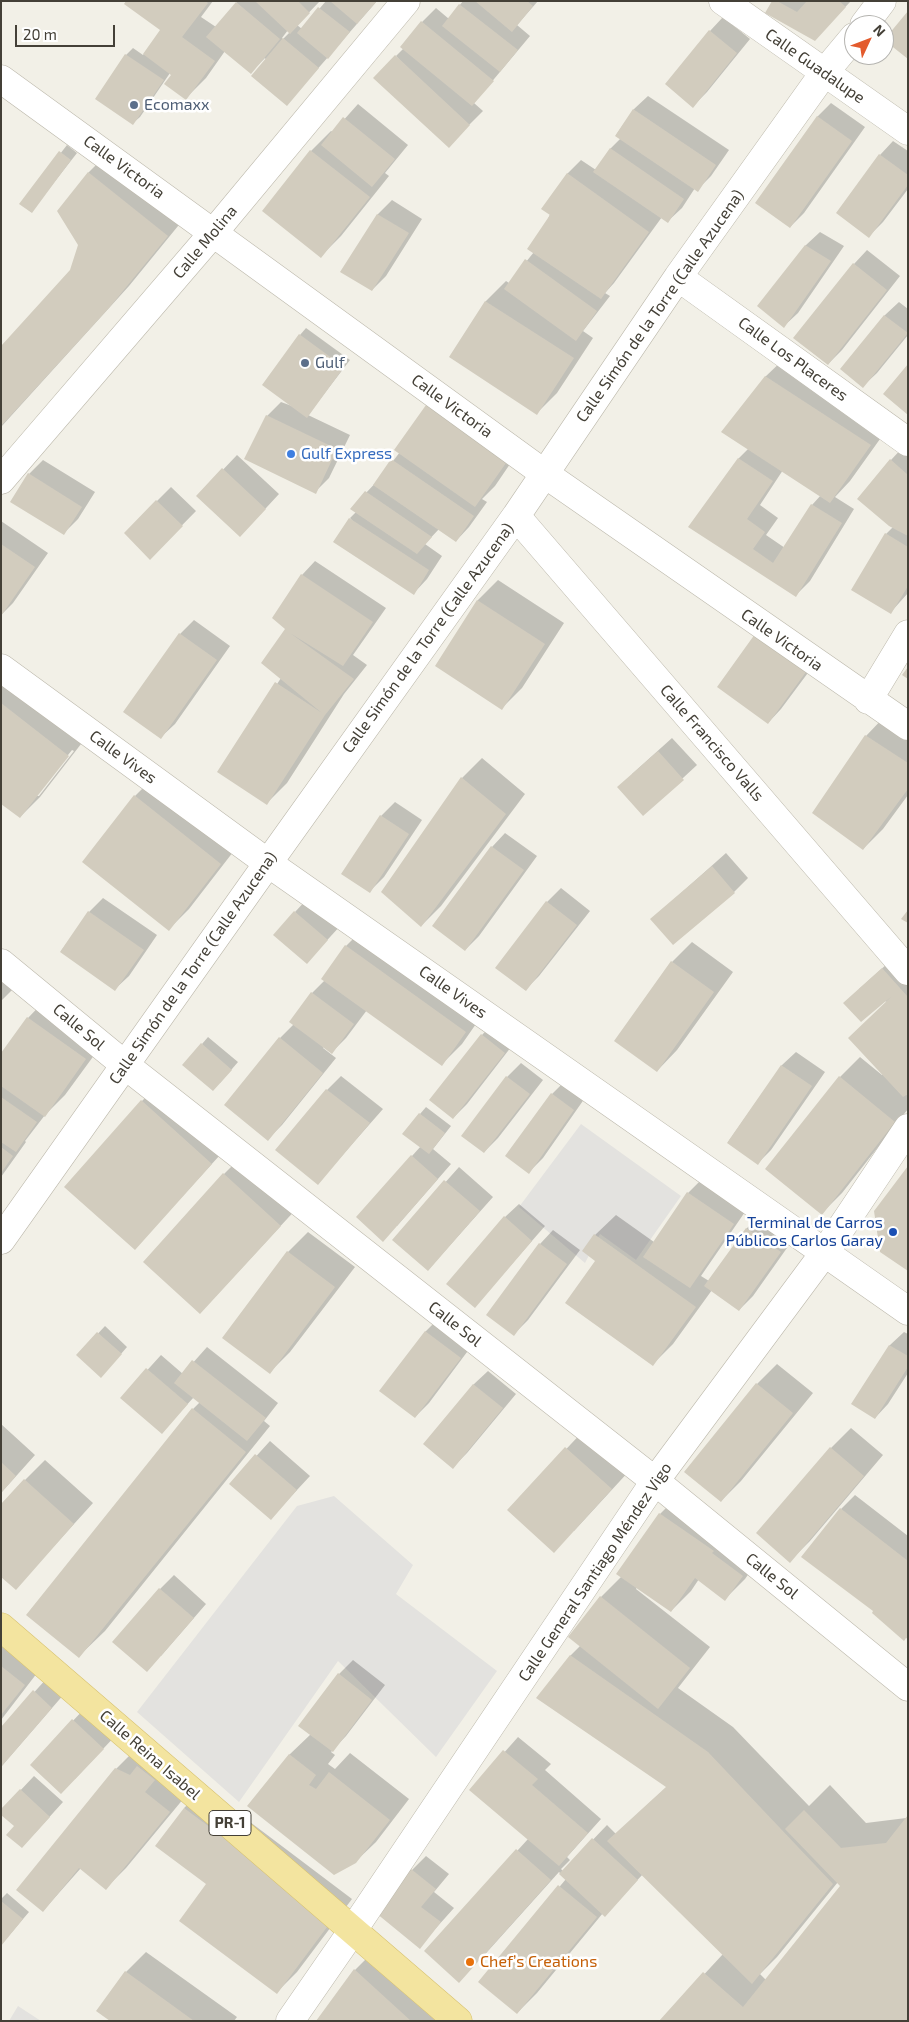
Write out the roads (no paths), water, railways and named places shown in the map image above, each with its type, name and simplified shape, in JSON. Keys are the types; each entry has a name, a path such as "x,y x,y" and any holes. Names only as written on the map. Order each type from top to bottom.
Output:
{"main road":[{"name":"Calle Reina Isabel","path":"1,1626 458,2021"}],"street":[{"name":"Calle Molina","path":"1,480 214,232 406,1"},
{"name":"Calle Guadalupe","path":"723,1 908,131"},
{"path":"872,15 882,1"},
{"name":"Calle Simón de la Torre (Calle Azucena)","path":"1,1240 268,862 516,516 678,277 824,73 844,49"},
{"name":"Calle Victoria","path":"1,78 545,474 908,726"},
{"name":"Calle Los Placeres","path":"678,277 908,442"},
{"name":"Calle Francisco Valls","path":"516,516 908,971"},
{"path":"868,700 908,634"},
{"name":"Calle Vives","path":"1,668 268,862 908,1311"},
{"name":"Calle Sol","path":"1,963 125,1065 656,1481 908,1687"},
{"name":"Calle General Santiago Méndez Vigo","path":"290,2021 656,1481 825,1252 908,1128"}],"place":[{"name":"Ecomaxx","path":"134,105"},
{"name":"Gulf","path":"305,363"},
{"name":"Gulf Express","path":"291,454"},
{"name":"Terminal de Carros Públicos Carlos Garay","path":"893,1232"},
{"name":"Chef’s Creations","path":"470,1962"}]}
